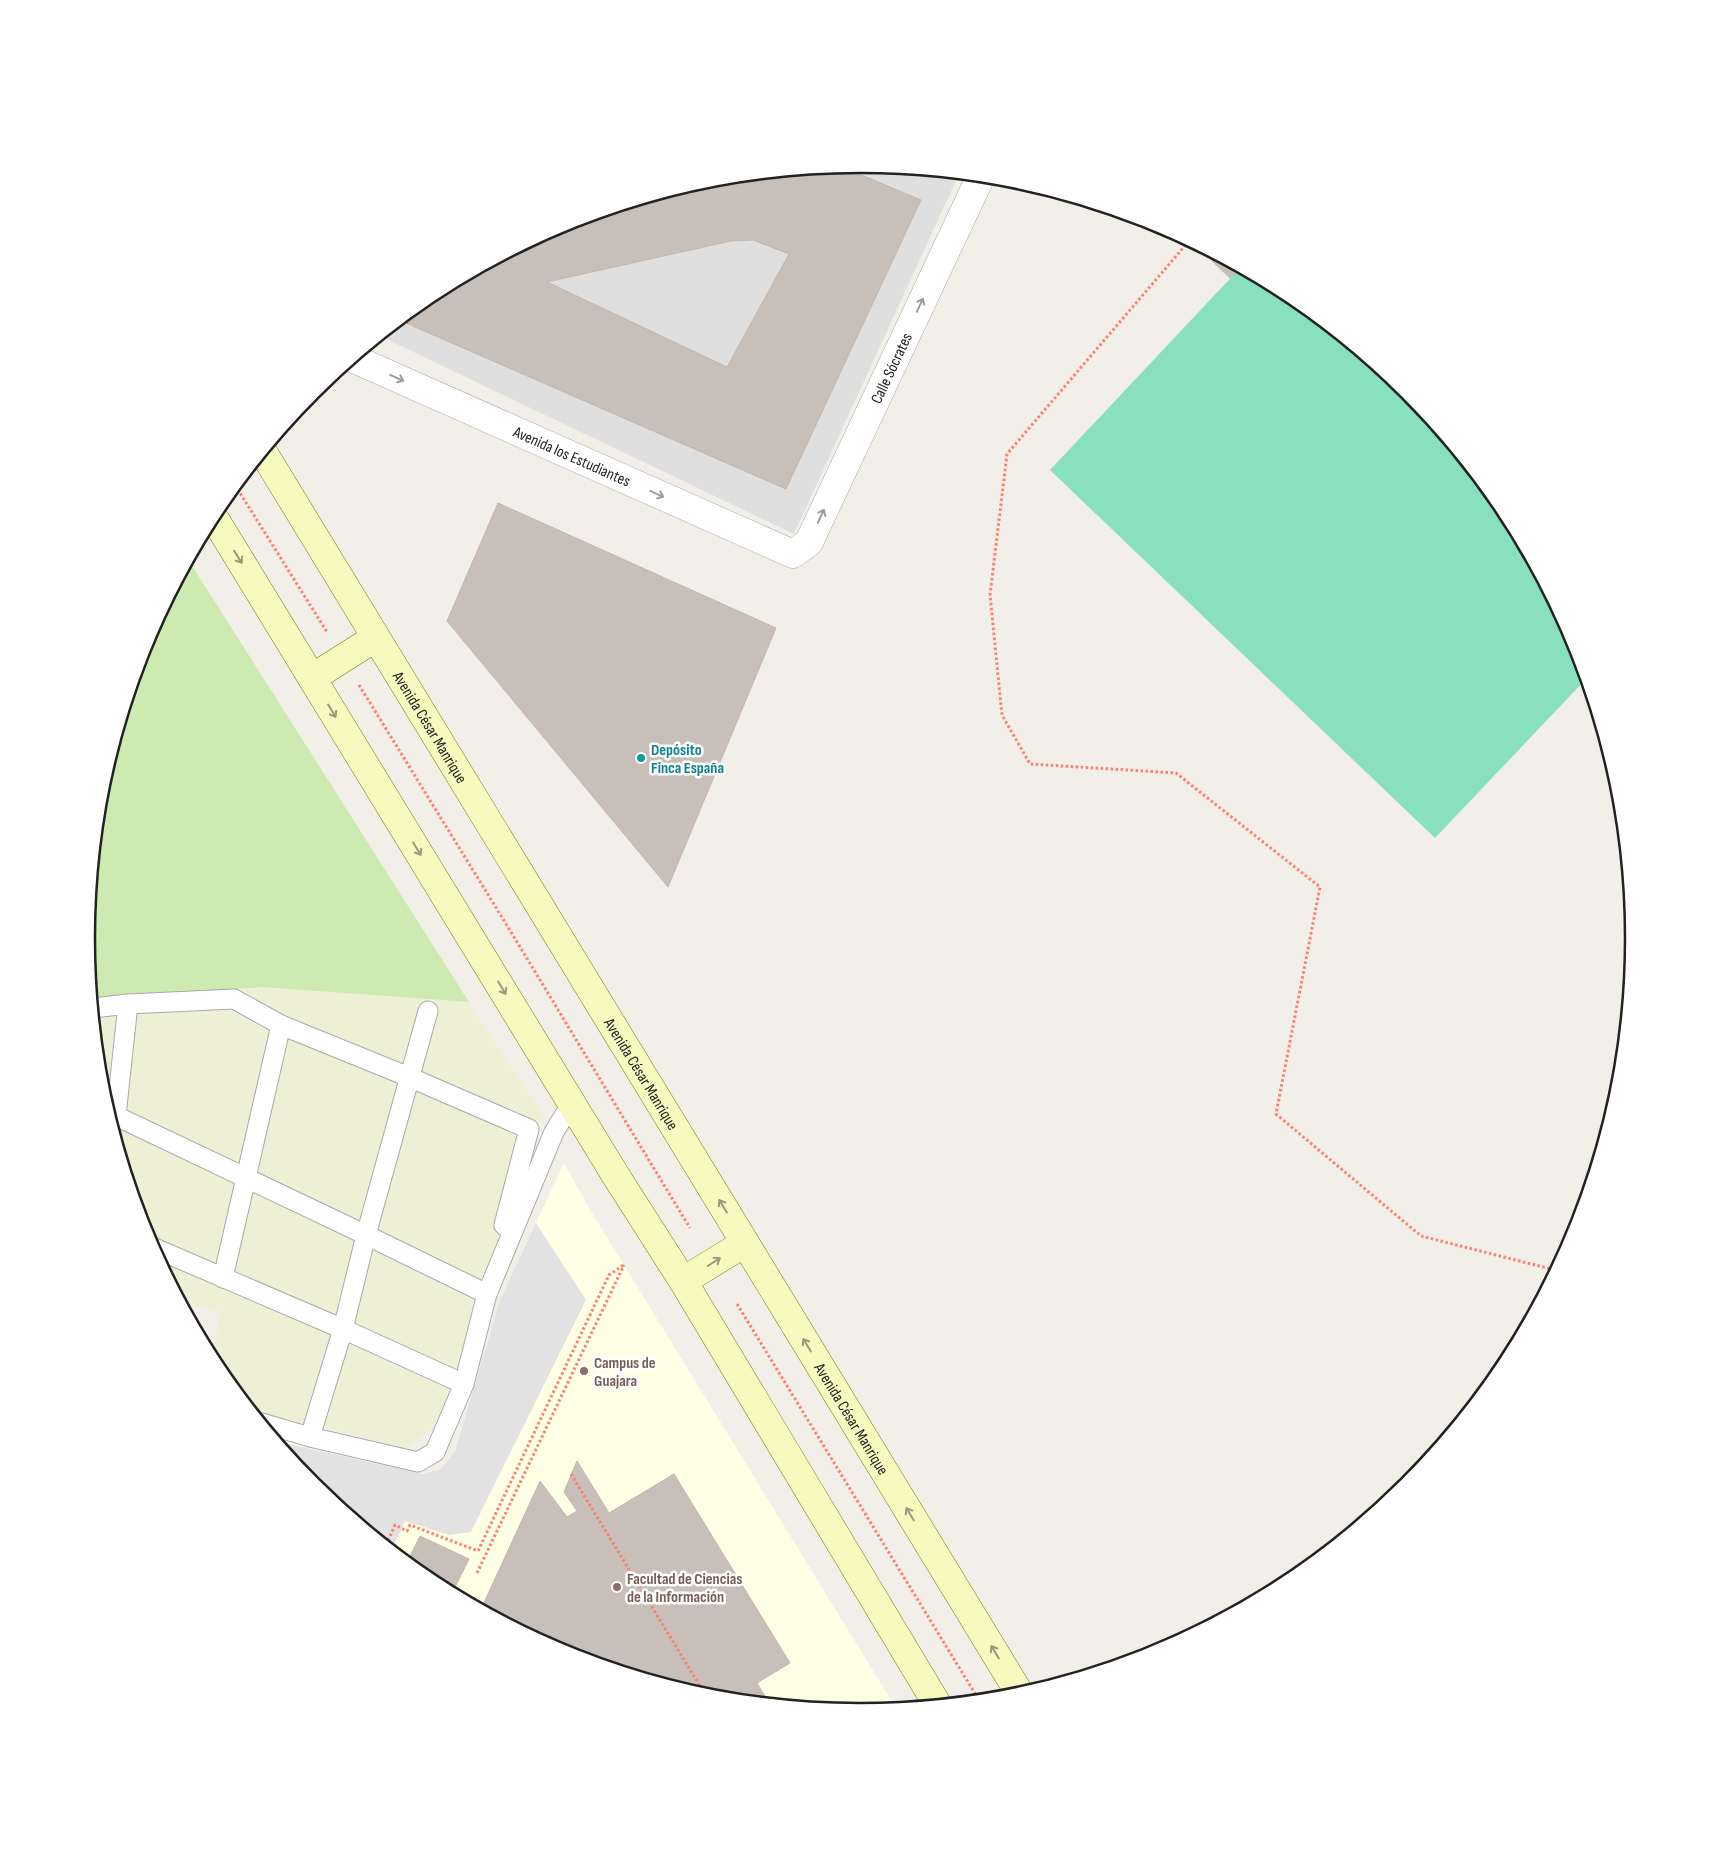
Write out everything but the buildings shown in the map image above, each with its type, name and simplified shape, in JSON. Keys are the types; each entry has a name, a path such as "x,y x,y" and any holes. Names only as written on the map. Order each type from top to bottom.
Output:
{"street":[{"name":"Calle Sócrates","path":"793,554 809,542 974,182"},
{"name":"Avenida los Estudiantes","path":"359,361 793,554"},
{"name":"Avenida César Manrique","path":"266,457 1015,1687"},
{"path":"217,523 683,1281 935,1699"},
{"path":"312,678 375,638"},
{"path":"683,1281 745,1243"}],"lane":[{"path":"99,1007 128,1004 234,999 281,1025 409,1077 529,1129 504,1225 513,1232"},
{"path":"114,1103 128,1004"},
{"path":"310,1437 343,1329 366,1235 428,1011"},
{"path":"223,1278 281,1025"},
{"path":"271,1426 310,1437 418,1462 435,1452 464,1384 487,1294 554,1132 572,1103"},
{"path":"117,1116 487,1294"},
{"path":"163,1252 343,1329 464,1384"}],"path":[{"path":"1185,246 1006,454 990,595 1002,715 1030,764 1176,773 1320,887 1276,1114 1422,1236 1550,1268"},
{"path":"239,492 327,633"},
{"path":"355,678 693,1233"},
{"path":"712,1263 975,1694"},
{"path":"388,1540 395,1524 408,1531 410,1525 478,1550 608,1275 625,1264 477,1573"},
{"path":"571,1474 700,1685"}],"shaded area":[{"path":"860,173 956,180 794,534 385,338 435,302 485,271 656,201 711,188 760,180"},
{"path":"261,987 469,1002 542,1114 445,1420 405,1448 319,1426 262,1415 253,1404 214,1347 221,1312 188,1303 153,1231 121,1136 110,1087 98,1002"},
{"name":"Campus de Guajara","path":"564,1163 592,1213 892,1702 860,1703 810,1701 760,1696 711,1688 662,1677 567,1645 477,1601 394,1545 319,1479 284,1440 423,1474 441,1469 455,1451 500,1300"},
{"path":"536,1223 586,1300 471,1532 449,1535 405,1521 394,1545 319,1479 286,1443 423,1474 441,1469 455,1451 500,1300"}],"green space":[{"path":"1236,272 1285,302 1326,331 1364,363 1401,397 1467,472 1523,556 1567,645 1581,684 1435,838 1050,470"},
{"path":"192,565 469,1002 261,987 98,1002 95,938 97,888 102,838 110,789 121,740 153,645"}],"place":[{"name":"Depósito Finca España","path":"641,758"},
{"name":"Campus de Guajara","path":"584,1371"},
{"name":"Facultad de Ciencias de la Información","path":"617,1587"}]}
